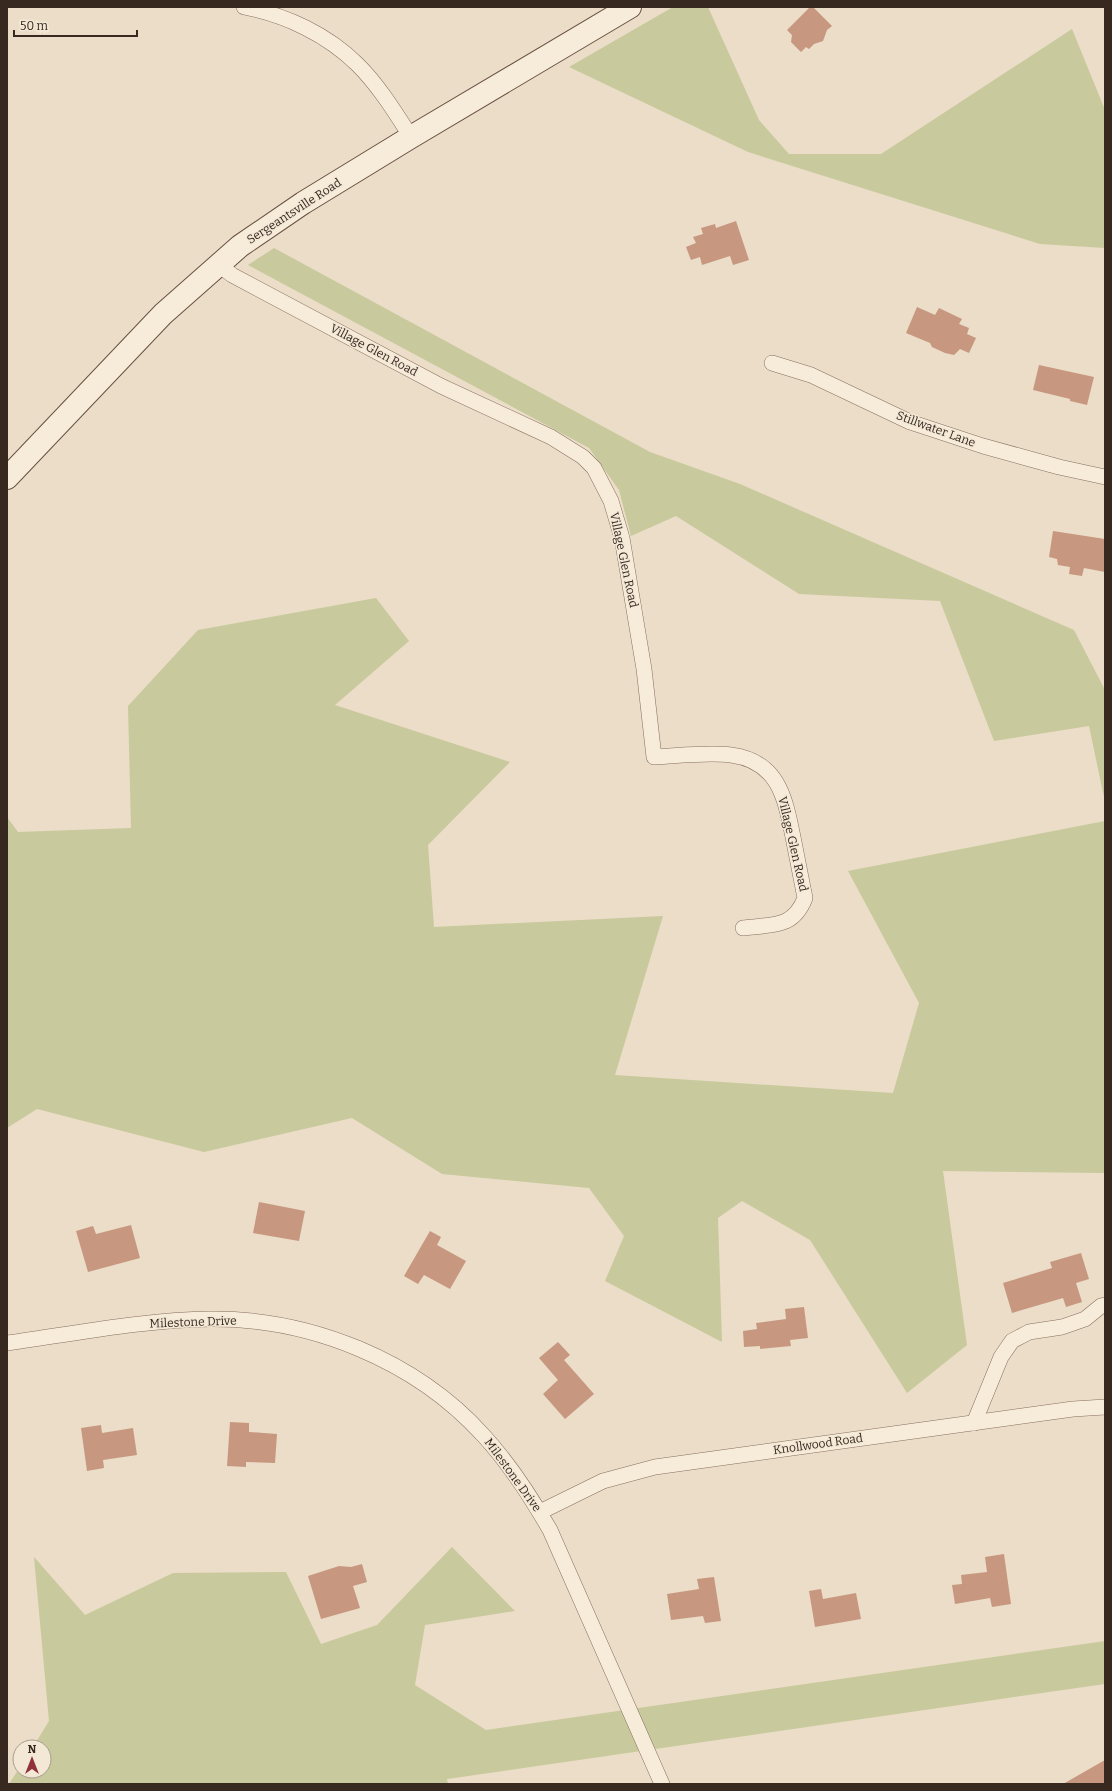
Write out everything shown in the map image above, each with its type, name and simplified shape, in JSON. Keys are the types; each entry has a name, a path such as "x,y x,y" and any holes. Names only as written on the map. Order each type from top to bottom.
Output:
{"main road":[{"name":"Sergeantsville Road","path":"7,478 163,314 218,264 273,223 411,137 630,7"}],"street":[{"path":"244,7 284,18 334,45 358,65 376,86 411,137"},
{"name":"Village Glen Road","path":"218,264 232,275 441,386 551,437 578,454 594,468 610,501 622,538 643,661 654,758 718,755 744,758 756,762 766,770 776,782 783,795 788,810 805,898 801,907 793,918 782,923 743,928"},
{"name":"Stillwater Lane","path":"772,363 811,375 910,422 1014,455 1105,477"},
{"path":"974,1423 1001,1357 1012,1341 1029,1332 1062,1327 1085,1319 1101,1306 1105,1305"},
{"name":"Milestone Drive","path":"7,1343 155,1322 211,1319 264,1323 320,1335 376,1356 399,1368 442,1397 483,1434 512,1471 540,1512 550,1530 662,1784"},
{"name":"Knollwood Road","path":"540,1512 603,1481 655,1467 1073,1409 1105,1407"}],"green space":[{"path":"673,7 708,7 759,120 789,154 881,154 1072,29 1105,110 1105,248 1040,244 748,152 569,67"},
{"path":"274,248 650,452 740,484 1074,630 1105,690 1105,802 1089,726 994,741 940,601 799,594 676,516 631,536 619,490 589,448 248,265"},
{"path":"376,598 409,641 335,705 510,762 428,845 434,927 663,916 615,1075 893,1093 919,1003 848,871 1105,821 1105,1173 943,1171 967,1345 907,1393 810,1240 742,1201 718,1218 722,1342 605,1281 624,1236 589,1188 442,1174 352,1118 204,1152 37,1109 7,1128 7,817 18,832 131,828 128,706 198,630"},
{"path":"452,1547 515,1611 425,1625 415,1685 486,1730 1105,1641 1105,1684 447,1779 448,1784 9,1784 12,1779 52,1779 52,1739 38,1739 49,1721 34,1557 85,1615 173,1573 286,1572 321,1644 377,1625"}],"building":[{"path":"810,7 813,7 832,26 827,30 823,41 814,44 809,49 806,47 801,52 791,42 792,35 787,30"},
{"path":"736,221 749,260 733,265 730,256 702,265 700,257 691,260 686,247 696,243 693,237 703,234 701,228 715,224 716,228"},
{"path":"917,307 935,315 939,308 962,319 959,324 969,328 967,334 976,338 969,353 960,349 954,355 945,353 932,347 930,343 906,333"},
{"path":"1039,365 1094,377 1087,405 1070,401 1070,399 1033,390"},
{"path":"1053,531 1105,539 1105,572 1084,568 1082,576 1069,574 1070,567 1058,565 1057,559 1049,557"},
{"path":"259,1202 305,1211 299,1241 253,1233"},
{"path":"131,1225 140,1258 88,1272 76,1231 93,1226 96,1234"},
{"path":"430,1231 441,1237 437,1245 466,1261 450,1289 424,1275 418,1284 404,1276"},
{"path":"1081,1253 1089,1279 1076,1283 1082,1302 1066,1307 1063,1298 1012,1313 1003,1283 1052,1268 1050,1262"},
{"path":"804,1307 808,1338 790,1340 791,1346 760,1349 760,1346 744,1347 743,1331 757,1329 756,1323 786,1319 785,1309"},
{"path":"558,1342 570,1355 564,1360 594,1394 565,1419 543,1394 558,1380 539,1358"},
{"path":"230,1422 249,1423 249,1432 277,1434 275,1463 246,1462 246,1467 227,1466"},
{"path":"101,1425 102,1433 133,1428 137,1455 103,1460 104,1468 87,1471 81,1428"},
{"path":"1004,1554 1011,1604 992,1607 990,1598 955,1604 952,1585 962,1584 961,1575 987,1572 985,1557"},
{"path":"362,1564 367,1582 353,1586 360,1608 321,1619 308,1576 339,1566 351,1567"},
{"path":"714,1577 721,1621 705,1623 703,1616 671,1620 667,1594 699,1589 697,1579"},
{"path":"821,1589 823,1599 856,1593 861,1619 815,1627 809,1591"},
{"path":"1105,1760 1105,1784 1063,1784"}]}
